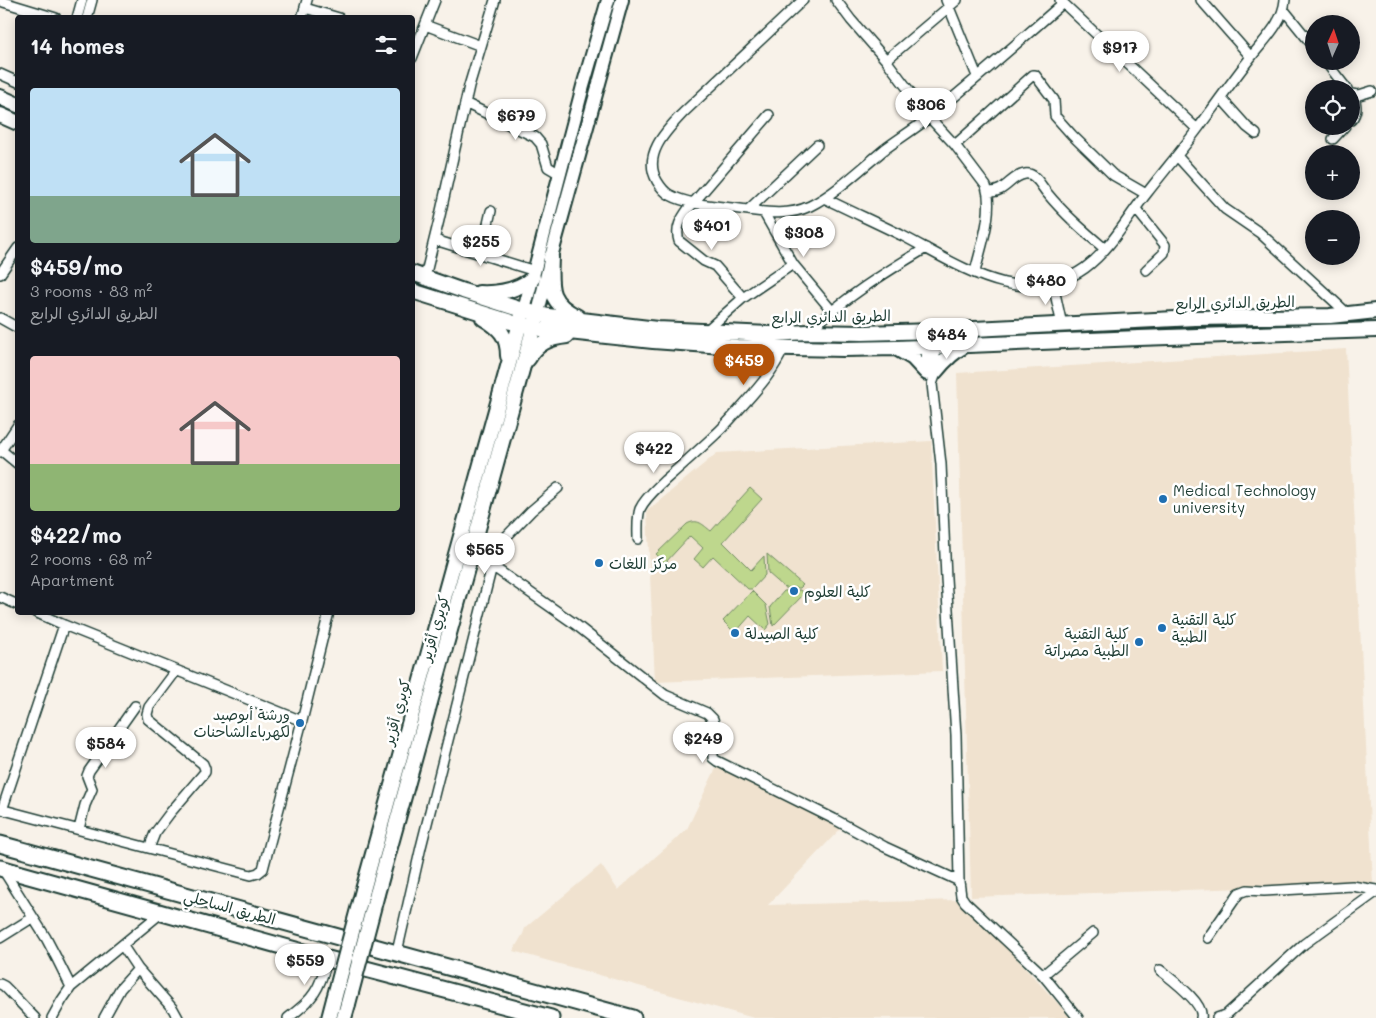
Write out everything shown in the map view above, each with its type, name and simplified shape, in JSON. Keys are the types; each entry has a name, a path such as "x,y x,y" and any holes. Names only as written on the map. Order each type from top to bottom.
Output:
{"highway":[{"name":"الطريق الساحلي","path":"0,844 633,1018"},
{"name":"الطريق الساحلي","path":"1,868 328,959 516,1014 551,1018"}],"main road":[{"path":"524,310 583,86 608,0"},
{"path":"538,313 551,257 622,0"},
{"path":"0,97 15,104"},
{"path":"0,115 15,122"},
{"path":"551,257 552,296 563,309 593,322"},
{"name":"الطريق الدائري الرابع","path":"419,275 463,291 538,313 593,322 657,329 772,334 930,331 1194,318 1349,315 1376,311"},
{"path":"463,291 485,293 506,291 522,285 534,275"},
{"name":"الطريق الدائري الرابع","path":"415,294 527,326 644,341 719,346 896,348 1376,330"},
{"path":"465,308 496,327 504,336 508,345 506,373"},
{"name":"كوبري أقزير","path":"370,892 506,373 527,326 524,310"},
{"name":"كويري أقزير","path":"370,892 477,555 520,376 527,326 538,313"},
{"path":"520,376 533,351 539,345 556,337 580,334"},
{"path":"896,348 913,358 931,376 958,348 966,345"},
{"path":"328,1018 370,892"},
{"path":"346,1011 370,892"}],"street":[{"path":"78,15 82,0"},
{"path":"89,15 92,0"},
{"path":"416,40 425,25 434,0"},
{"path":"419,275 434,240 469,86 495,0"},
{"path":"803,0 669,127 657,145 652,169 660,187 669,195 694,202 764,213 796,212 810,206 824,198 930,117 1019,42 1062,1 1197,130"},
{"path":"836,0 930,117 955,145 986,186 988,192 988,213 974,272"},
{"path":"1201,0 1251,57"},
{"path":"0,1 45,15"},
{"path":"886,60 951,2 977,76"},
{"path":"306,4 332,15"},
{"path":"824,198 992,280 1016,286 1060,282 1084,268 1105,249 1264,42 1279,20 1285,5"},
{"path":"1285,5 1305,34"},
{"path":"425,25 481,46"},
{"path":"1332,70 1340,80"},
{"path":"0,74 15,81"},
{"path":"955,145 1035,75 1054,100 1055,116 1072,136 1113,175 1146,194"},
{"path":"1360,93 1372,91"},
{"path":"1221,98 1247,127 1256,134"},
{"path":"465,103 535,137 541,144 548,168 560,174"},
{"path":"743,298 715,266 704,261 679,241 678,234 680,222 694,202 770,115"},
{"path":"1334,139 1337,135"},
{"path":"748,210 817,145"},
{"path":"1177,156 1225,209 1260,233 1349,315"},
{"path":"988,192 995,193 1016,178 1024,174 1030,174 1034,176 1064,211 1105,249"},
{"path":"1136,209 1165,245 1164,253 1146,270"},
{"path":"481,254 491,212"},
{"path":"764,213 793,264 832,311"},
{"path":"434,240 481,254 534,275"},
{"path":"808,332 832,311 890,269 926,248"},
{"path":"0,274 15,252"},
{"path":"707,330 743,298 793,264"},
{"path":"1053,284 1062,325"},
{"path":"0,318 15,326"},
{"path":"930,331 931,376 941,464 956,736 959,881 961,896 972,909 1043,975 1078,1018"},
{"path":"638,539 638,518 643,504 679,466 718,433 737,412 763,383 784,348"},
{"path":"15,430 1,451 15,462"},
{"path":"558,488 531,511 503,540 477,555 575,624 665,695 707,713 713,719 715,726 712,754 717,762 834,819 885,847 959,881"},
{"path":"397,952 421,847 492,566"},
{"path":"0,597 15,603"},
{"path":"42,615 302,721"},
{"path":"64,625 1,810 251,875 263,869 328,615"},
{"path":"149,848 155,833 205,772 203,764 148,719 149,707 176,671"},
{"path":"80,829 85,804 92,789 87,776 89,771 135,706"},
{"path":"1,868 56,957 71,987"},
{"path":"1208,938 1239,893 1247,890 1264,891 1352,886 1376,891"},
{"path":"1217,1018 1226,1015 1304,944 1376,891"},
{"path":"52,1018 71,987 161,913"},
{"path":"0,938 32,918"},
{"path":"1043,975 1093,933"},
{"path":"122,945 138,969 178,1018"},
{"path":"288,1018 307,1002 315,992 328,959"},
{"path":"104,1018 120,989 138,969"},
{"path":"1160,970 1182,988 1199,1006 1202,1014 1201,1018"},
{"path":"0,984 35,1018"}],"shaded area":[{"name":"كلية التقنية الطبية","path":"1346,349 1373,884 971,897 957,373"},
{"name":"كلية العلوم","path":"931,441 942,671 655,682 647,511 717,453"},
{"path":"717,766 843,826 768,905 958,900 996,936 1071,1018 754,1018 513,951 525,928 601,865 618,890 687,829"}],"green space":[{"path":"750,488 762,499 723,542 751,570 764,556 765,575 752,589 748,589 713,556 703,567 694,559 703,548 690,536 665,563 656,554 691,522 700,523 711,531"},
{"path":"767,554 803,585 800,588 785,588 768,573"},
{"path":"800,590 804,594 773,626 770,607 784,591"},
{"path":"752,591 766,605 770,624 765,630 750,616 735,633 723,621"}],"place":[{"name":"Medical Technology university","path":"1163,499"},
{"name":"مركز اللغات","path":"599,563"},
{"name":"كلية العلوم","path":"794,591"},
{"name":"كلية التقنية الطبية","path":"1162,628"},
{"name":"كلية الصيدلة","path":"735,633"},
{"name":"كلية التقنية الطبية مصراتة","path":"1139,642"},
{"name":"ورشة أبوصيد لكهرباءالشاحنات","path":"300,723"}]}
